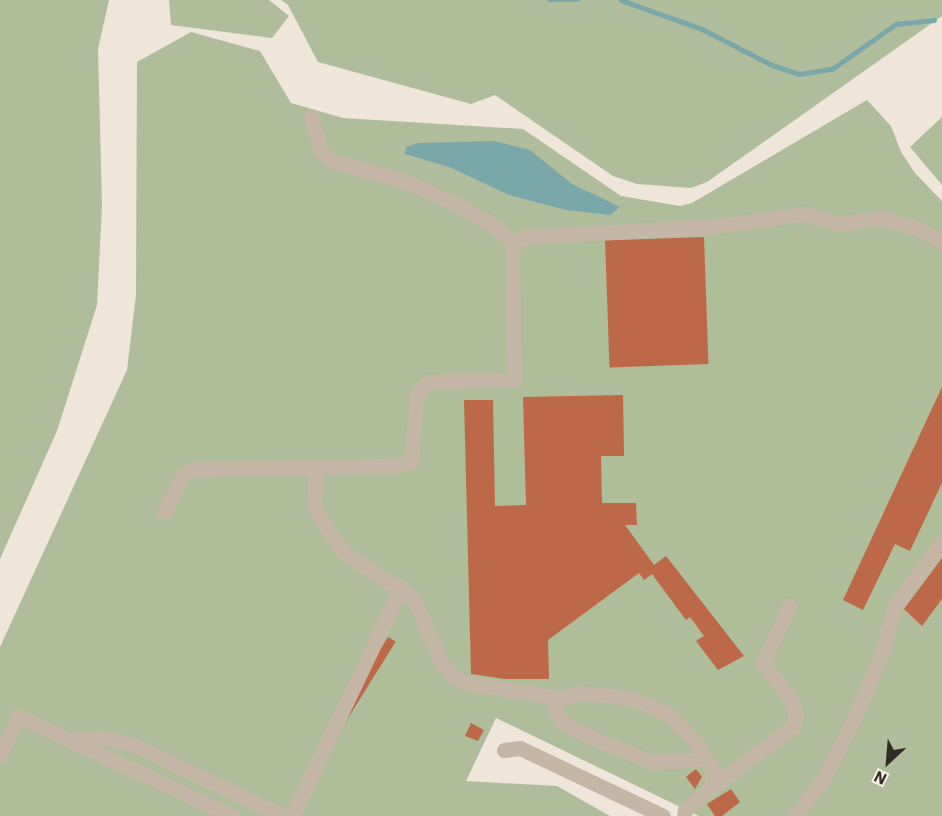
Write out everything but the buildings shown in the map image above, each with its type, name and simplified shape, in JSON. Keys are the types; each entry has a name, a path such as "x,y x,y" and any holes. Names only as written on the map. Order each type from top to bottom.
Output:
{"street":[{"path":"164,512 183,474 196,469 397,466 411,461 417,395 428,382 514,379 513,243 487,221 448,200 404,181 332,161 321,151 311,116"},
{"path":"513,243 524,237 706,227 804,214 840,224 881,218 916,228 942,242"},
{"path":"315,467 314,507 343,552 401,587 414,599 441,662 452,675 465,682 562,698 580,693 642,702 669,715 696,741 712,770 711,788"},
{"path":"795,816 822,780 848,731 880,659 895,605 942,542"},
{"path":"292,816 401,587"},
{"path":"684,816 693,803 711,788 794,726 796,715 792,701 763,663 789,606"},
{"path":"562,698 554,707 560,720 651,762 706,759"},
{"path":"0,755 18,716 232,816"},
{"path":"69,739 104,738 134,745 282,816"},
{"path":"504,750 520,748 663,816"}],"green space":[{"path":"0,0 109,0 98,49 102,206 97,305 57,431 0,559"},
{"path":"169,0 269,0 289,16 272,38 171,25"},
{"path":"281,0 942,0 942,16 707,182 691,188 637,184 613,176 495,95 471,104 318,62 288,5"},
{"path":"191,32 260,51 291,103 343,118 523,129 621,196 680,206 692,203 867,100 891,126 901,152 915,173 942,201 942,816 699,816 496,718 466,781 557,786 610,816 0,816 0,647 127,370 136,295 137,62"},
{"path":"942,117 942,185 910,147"}],"water":[{"path":"494,141 530,150 572,184 620,207 610,215 566,210 509,195 449,167 405,154 406,147 418,143"}],"waterway":[{"path":"549,0 578,0"},
{"path":"621,0 702,29 772,65 799,74 832,69 896,24 934,20"}]}
